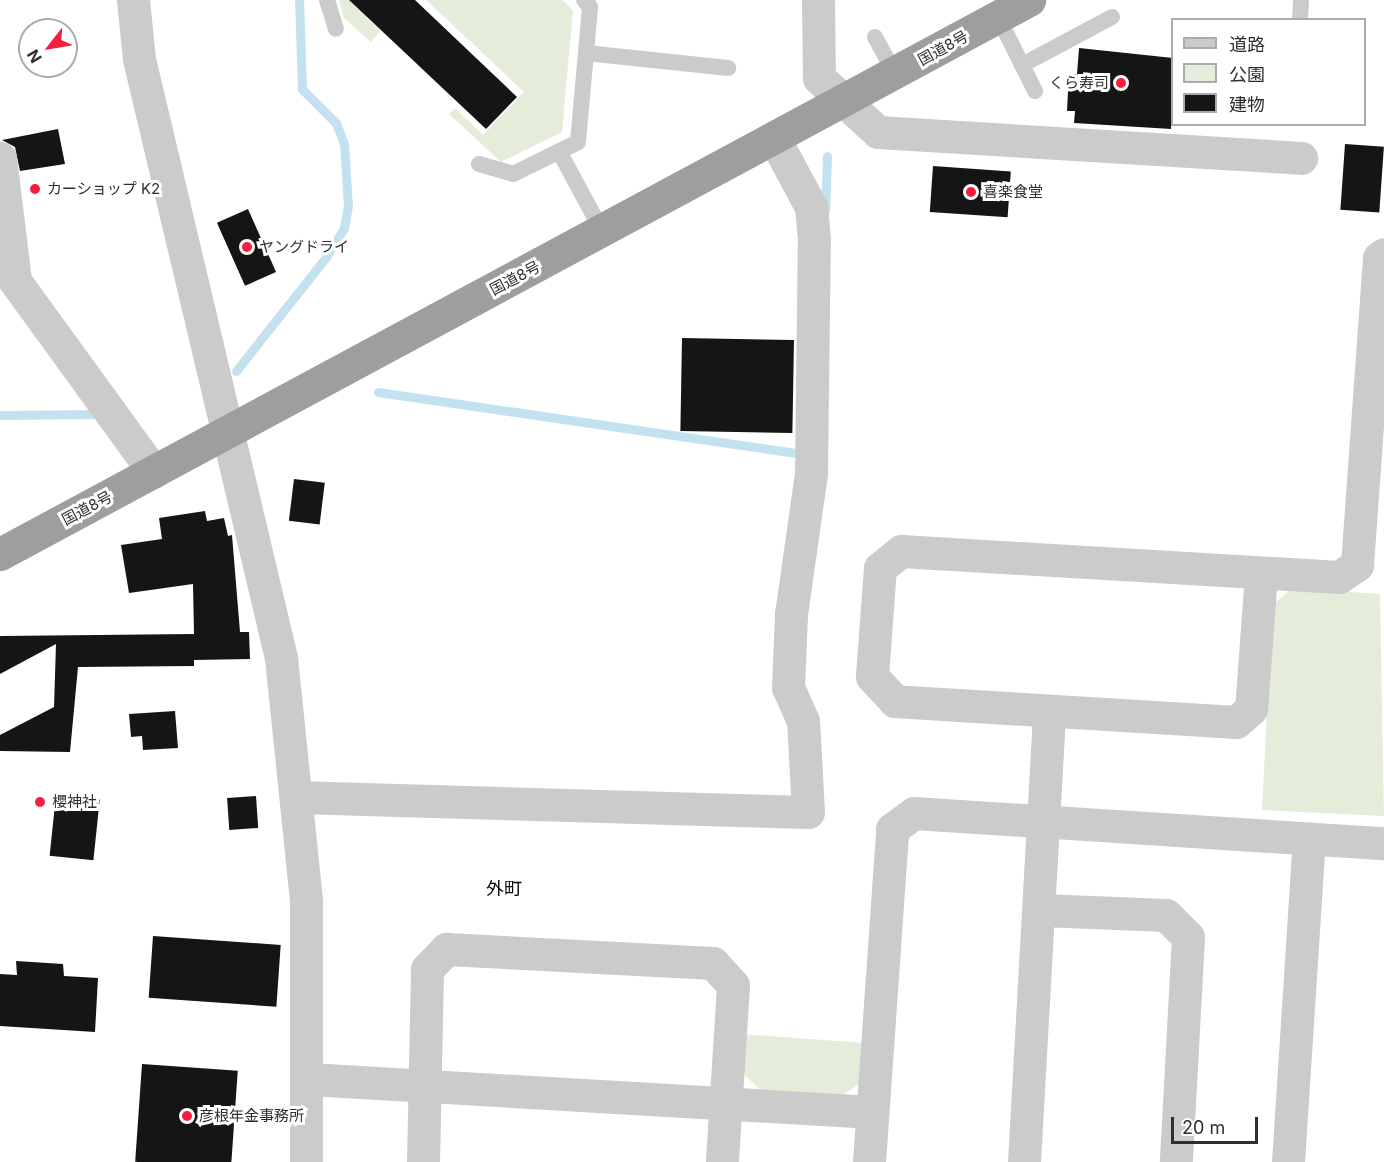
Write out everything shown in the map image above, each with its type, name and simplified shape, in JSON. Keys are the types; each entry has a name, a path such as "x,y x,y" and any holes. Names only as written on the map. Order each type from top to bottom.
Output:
{"highway":[{"name":"国道8号","path":"0,554 225,435 1029,0"}],"street":[{"path":"133,0 140,59 225,435 281,658 306,902 309,1079 306,1162"},
{"path":"818,0 819,78 878,132 1301,158"},
{"path":"296,797 808,812 803,721 788,687 791,614 811,473 814,240 811,207 774,138"},
{"path":"0,158 15,281 154,472"},
{"path":"1261,574 1251,709 1236,722 895,701 872,676 880,568 901,551 1339,577 1357,565 1377,393 1379,258 1384,254"},
{"path":"1024,1162 1041,910 1050,711"},
{"path":"869,1162 892,829 914,813 1384,843"},
{"path":"1288,1162 1309,838"},
{"path":"1041,910 1166,915 1188,937 1176,1162"},
{"path":"423,1162 427,969 446,949 713,963 733,985 722,1162"},
{"path":"309,1079 872,1112"}],"lane":[{"path":"327,0 336,29"},
{"path":"479,164 513,174 578,142 590,7 584,0"},
{"path":"1300,18 1301,0"},
{"path":"998,17 1035,91"},
{"path":"1022,65 1112,17"},
{"path":"875,37 895,74"},
{"path":"586,54 728,68"},
{"path":"560,151 602,231"}],"green space":[{"path":"339,0 349,0 380,31 371,42 344,18"},
{"path":"426,0 563,0 573,11 562,132 501,162 449,114 455,108 483,135 524,92"},
{"path":"1292,588 1380,594 1384,816 1262,810 1272,606"},
{"path":"741,1034 865,1043 863,1081 836,1100 762,1092 741,1071"}],"building":[{"path":"349,0 415,0 517,97 486,129"},
{"name":"くら寿司","path":"1079,48 1171,58 1171,129 1074,123 1075,111 1067,111 1068,91 1070,74 1077,74"},
{"path":"58,129 65,164 20,171 15,147 2,140"},
{"path":"1345,144 1384,147 1379,213 1340,210"},
{"name":"喜楽食堂","path":"933,166 1011,171 1008,217 930,212"},
{"name":"ヤングドライ","path":"248,209 276,272 245,286 217,223"},
{"path":"682,338 794,340 792,433 680,431"},
{"path":"294,479 325,483 320,524 289,521"},
{"path":"205,511 207,521 224,518 228,536 232,535 240,632 249,632 250,659 194,660 194,666 78,667 70,752 0,751 0,735 54,707 56,644 0,674 0,636 194,634 193,584 129,593 121,545 162,539 159,518"},
{"path":"175,711 178,748 143,750 142,736 131,737 129,714"},
{"path":"56,795 100,800 93,860 50,856"},
{"path":"256,796 258,828 229,830 227,798"},
{"path":"153,936 281,945 276,1007 149,998"},
{"path":"16,961 63,964 64,976 98,978 95,1032 0,1026 0,974 17,975"},
{"name":"彦根年金事務所","path":"142,1064 238,1071 231,1162 135,1162"}],"waterway":[{"path":"236,371 326,257 344,228 348,206 344,144 336,123 302,89 299,0"},
{"path":"825,211 827,156"},
{"path":"378,392 802,454"},
{"path":"0,415 104,414"}],"place":[{"name":"くら寿司","path":"1121,83"},
{"name":"カーショップ K2","path":"35,189"},
{"name":"喜楽食堂","path":"971,192"},
{"name":"ヤングドライ","path":"247,247"},
{"name":"櫻神社","path":"40,802"},
{"name":"彦根年金事務所","path":"187,1116"}],"district":[{"name":"外町","path":"504,889"}]}
